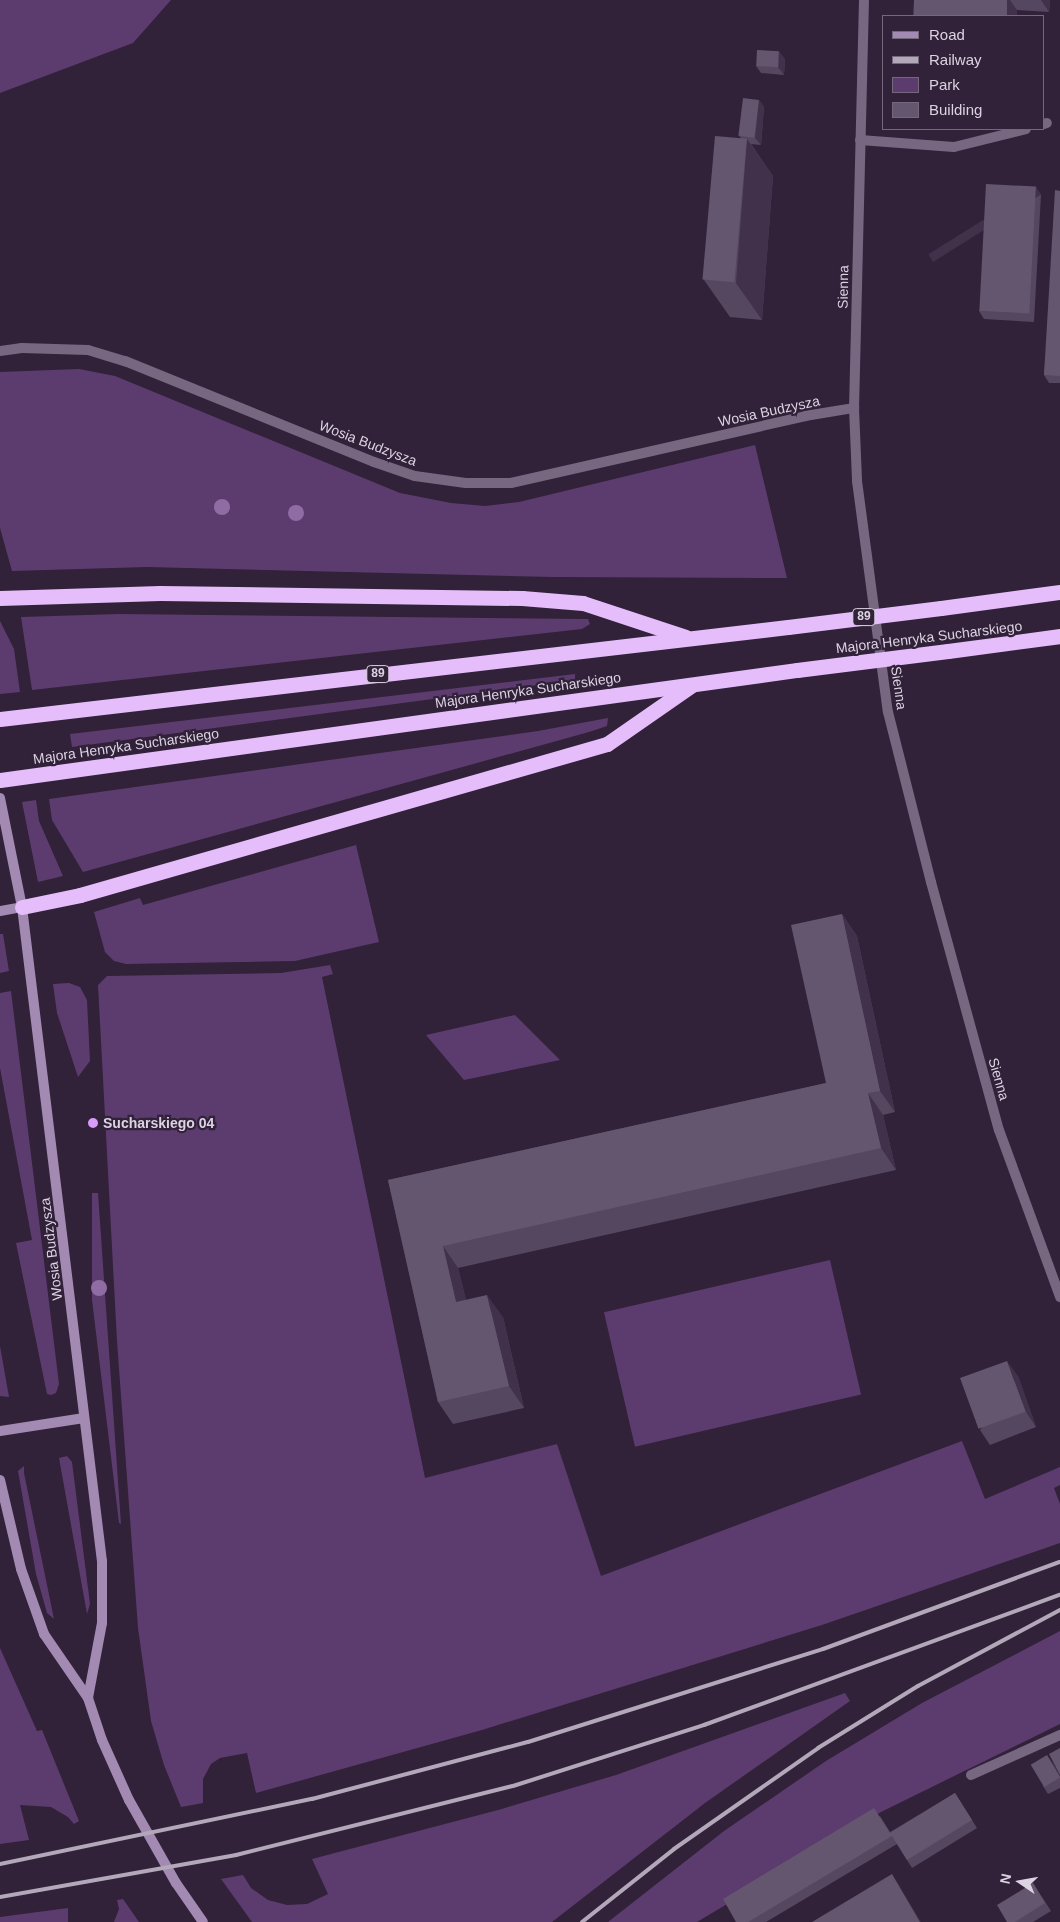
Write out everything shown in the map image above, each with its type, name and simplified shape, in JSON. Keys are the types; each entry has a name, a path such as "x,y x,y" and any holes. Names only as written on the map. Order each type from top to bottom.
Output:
{"highway":[{"name":"Majora Henryka Sucharskiego","path":"0,719 788,627 1060,592"},
{"path":"0,598 160,594 522,598 583,603 690,638"},
{"name":"Majora Henryka Sucharskiego","path":"0,780 695,683 1060,636"},
{"path":"22,907 90,893 607,744 695,683"}],"street":[{"name":"Sienna","path":"864,0 854,408 857,481 888,712 928,874 997,1122 1060,1297"},
{"path":"860,140 954,148 1022,130"},
{"name":"Wosia Budzysza","path":"0,351 22,348 88,350 125,361 374,462 415,476 466,483 511,483 805,416 854,408"},
{"name":"Wosia Budzysza","path":"0,798 22,907 102,1561 102,1623 88,1698"},
{"path":"0,911 22,907"},
{"path":"0,1431 84,1418"},
{"name":"Wosia Budzysza","path":"0,1480 21,1570 44,1634 88,1698 102,1740 129,1800 176,1883 203,1922"},
{"path":"972,1776 1060,1735"}],"green space":[{"path":"0,0 171,0 133,43 0,93"},
{"path":"79,369 115,376 400,493 451,503 485,506 519,502 755,445 787,578 553,577 147,567 12,571 0,528 0,372"},
{"path":"119,614 588,619 590,624 582,629 32,690 21,617"},
{"path":"0,621 14,649 20,692 0,694"},
{"path":"575,674 575,680 72,747 70,734"},
{"path":"608,718 607,726 589,732 83,872 52,820 49,799 538,731"},
{"path":"36,800 39,821 63,876 38,882 22,802"},
{"path":"356,845 379,942 295,961 126,964 114,961 105,952 94,912 140,898 143,905"},
{"path":"0,934 3,934 9,971 0,973"},
{"path":"330,965 333,974 322,977 425,1478 557,1444 601,1576 962,1441 985,1499 1060,1467 1060,1485 1054,1488 1060,1504 1060,1543 822,1625 482,1730 256,1793 247,1753 220,1758 211,1764 203,1779 203,1803 181,1807 164,1765 151,1721 138,1628 117,1341 98,985 107,976 281,973"},
{"path":"69,983 80,987 87,1000 90,1061 78,1077 57,1013 53,984"},
{"path":"11,991 59,1384 56,1393 51,1395 47,1394 16,1243 32,1240 0,1068 0,993"},
{"path":"515,1015 560,1060 464,1080 426,1035"},
{"path":"92,1193 98,1193 121,1524 119,1523 92,1300"},
{"path":"830,1260 861,1394 635,1447 604,1312"},
{"path":"0,1346 9,1397 0,1396"},
{"path":"67,1456 72,1462 90,1604 87,1614 59,1458"},
{"path":"24,1466 54,1619 47,1613 36,1574 18,1471"},
{"path":"1060,1631 1060,1724 881,1812 697,1922 608,1922 724,1831 826,1761 922,1703"},
{"path":"0,1648 37,1731 42,1730 79,1821 74,1824 68,1817 51,1807 20,1805 29,1840 0,1844"},
{"path":"845,1693 850,1701 705,1803 552,1922 252,1922 221,1879 243,1875 251,1888 268,1900 287,1905 307,1904 328,1894 312,1859 498,1810 616,1775"},
{"path":"123,1899 139,1922 114,1922 119,1909 117,1900"},
{"path":"68,1908 68,1922 0,1922 0,1917"}],"building":[{"path":"914,0 1007,0 1007,15 914,15"},
{"path":"757,50 779,51 778,67 756,66"},
{"path":"743,98 759,100 754,138 738,136"},
{"path":"715,136 747,139 734,282 702,279"},
{"path":"986,184 1036,187 1029,313 979,311"},
{"path":"1055,190 1060,191 1060,376 1044,375"},
{"path":"842,914 880,1091 868,1093 881,1148 443,1246 456,1302 487,1295 509,1386 438,1402 388,1180 826,1083 791,925"},
{"path":"1007,1361 1025,1412 978,1429 960,1378"},
{"path":"1060,1748 1060,1775 1049,1754"},
{"path":"1047,1755 1060,1778 1044,1787 1031,1765"},
{"path":"955,1793 972,1820 907,1860 892,1836 748,1922 736,1922 723,1899 874,1808 890,1833"},
{"path":"892,1874 920,1922 812,1922"},
{"path":"1033,1883 1045,1903 1015,1922 1007,1922 997,1905"}],"railway":[{"path":"0,1864 312,1799 528,1742 823,1649 1060,1562"},
{"path":"0,1897 236,1855 513,1786 704,1725 1060,1595"},
{"path":"582,1922 674,1849 818,1748 918,1686 1060,1610"}],"place":[{"name":"Sucharskiego 04","path":"93,1123"}]}
